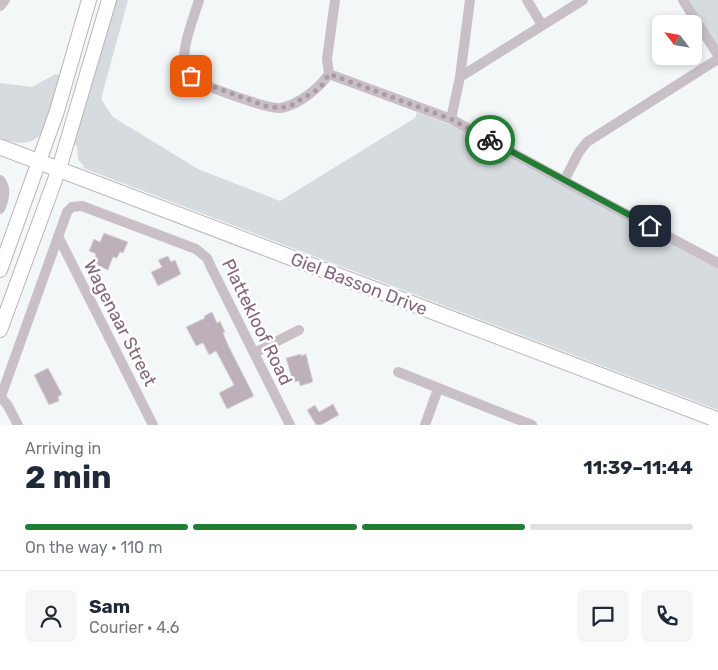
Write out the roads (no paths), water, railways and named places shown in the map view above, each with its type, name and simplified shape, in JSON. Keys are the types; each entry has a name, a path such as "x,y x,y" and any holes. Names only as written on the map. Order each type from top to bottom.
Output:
{"main road":[{"name":"Giel Basson Drive","path":"0,147 718,420"}],"street":[{"path":"0,6 5,0"},
{"path":"0,270 57,111 89,0"},
{"path":"0,330 59,169 109,0"},
{"path":"199,0 184,56 187,70 195,80 266,106 279,108 290,106 320,88 329,74 327,59 335,0"},
{"path":"451,119 460,77 470,0"},
{"path":"527,0 542,25"},
{"path":"460,77 582,0"},
{"path":"683,0 718,55"},
{"path":"564,181 579,152 587,142 718,59"},
{"path":"329,74 451,119 718,263"},
{"path":"0,180 5,190 2,205"},
{"name":"Plattekloof Road","path":"58,236 67,212 72,207 82,206 184,244 202,253 207,258 290,425"},
{"path":"18,425 8,406 0,398 4,372 58,236"},
{"name":"Wagenaar Street","path":"58,236 153,425"},
{"path":"254,353 299,330"},
{"path":"398,372 532,425"},
{"path":"425,425 438,389"}]}
